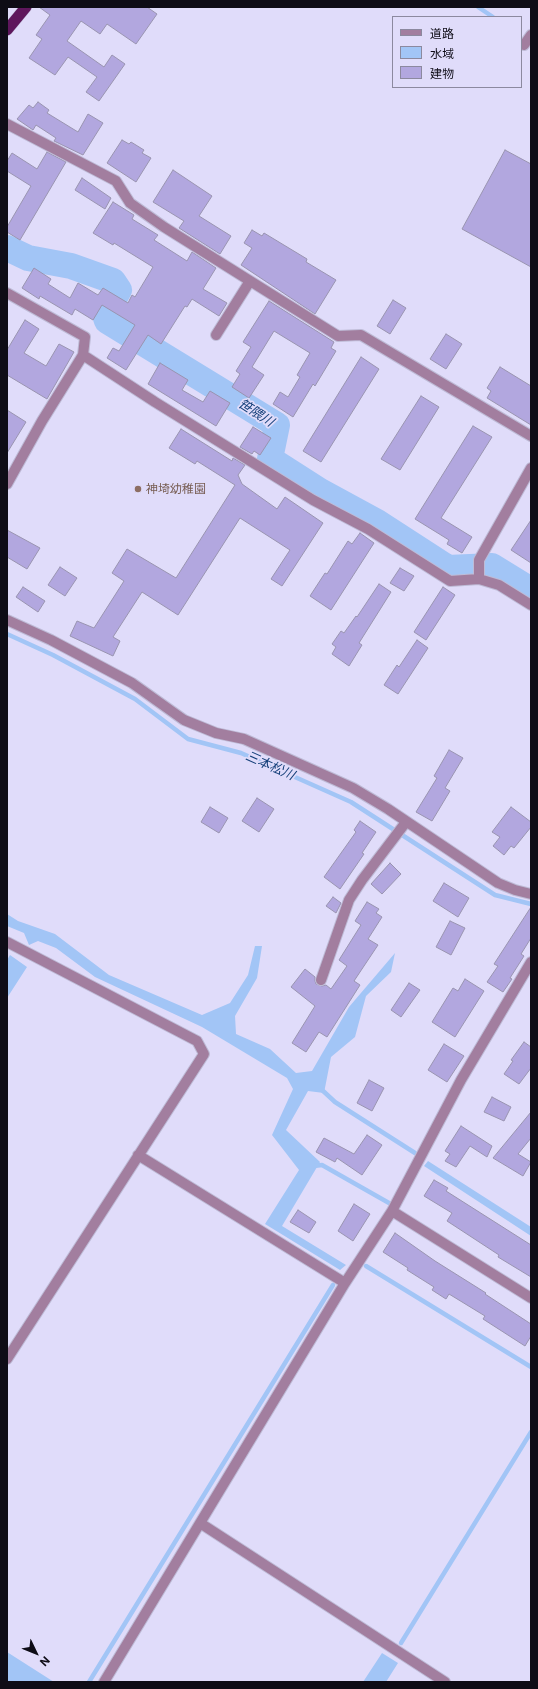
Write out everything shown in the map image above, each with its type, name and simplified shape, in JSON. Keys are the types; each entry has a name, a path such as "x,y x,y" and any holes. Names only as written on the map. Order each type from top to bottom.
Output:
{"highway":[{"path":"7,30 26,7"}],"street":[{"path":"524,45 531,35"},
{"path":"7,124 116,181 130,203 164,227 338,336 361,335 531,436"},
{"path":"216,335 250,281"},
{"path":"7,293 85,337 83,354 42,421 7,484"},
{"path":"83,354 181,418 313,500 368,529 450,580 479,579 498,585 531,605"},
{"path":"479,579 480,560 531,468"},
{"path":"7,620 51,640 132,683 184,720 216,733 244,738 353,788 388,808 406,822 498,883 515,890 531,894"},
{"path":"321,980 349,900 406,822"},
{"path":"7,942 198,1041 204,1054 7,1359"},
{"path":"104,1682 345,1283 392,1210 461,1080 531,962"},
{"path":"138,1155 345,1283"},
{"path":"392,1210 531,1298"},
{"path":"200,1523 444,1682"}],"water":[{"path":"7,914 18,921 55,934 109,975 202,1015 230,1003 248,975 255,946 262,946 257,978 235,1016 236,1034 270,1049 296,1073 312,1071 349,1007 395,953 391,972 366,996 355,1037 331,1057 324,1093 308,1091 286,1130 320,1162 282,1226 346,1265 340,1270 265,1224 299,1170 272,1135 293,1089 287,1078 202,1027 95,977 56,948 38,941 29,945 24,933 7,926"},
{"path":"10,955 27,967 7,998 7,960"},
{"path":"428,1161 531,1227 531,1236 424,1166"},
{"path":"7,1652 54,1682 7,1682"},
{"path":"382,1653 398,1663 386,1682 363,1682"}],"building":[{"path":"39,7 147,7 157,14 136,44 107,24 100,34 81,21 67,41 104,67 112,55 125,64 99,101 86,92 97,77 68,57 55,75 29,58 42,39 36,35 50,15"},
{"path":"38,102 49,110 47,113 78,132 88,114 103,123 83,155 54,141 56,138 36,125 33,130 17,119 29,105 33,108"},
{"path":"122,140 129,144 131,142 144,150 142,153 151,158 136,182 107,163"},
{"path":"505,150 531,164 531,267 462,229"},
{"path":"47,152 66,162 20,240 7,232 7,227 31,186 7,171 7,161 12,153 37,169"},
{"path":"173,170 212,196 199,216 231,236 220,254 179,228 184,221 153,202"},
{"path":"82,178 111,198 105,209 75,190"},
{"path":"113,202 134,215 132,219 158,235 154,240 187,261 192,252 216,268 203,289 227,303 219,316 192,299 187,307 185,306 161,344 148,335 126,370 107,358 113,348 119,351 135,325 102,305 93,320 75,309 72,315 40,296 39,299 22,288 34,268 51,279 48,284 70,298 78,283 98,295 103,288 128,303 132,295 135,297 153,267 114,243 113,245 93,233"},
{"path":"252,230 262,236 264,233 307,259 306,262 336,280 315,314 241,265 252,248 244,243"},
{"path":"393,300 406,308 390,334 377,326"},
{"path":"269,301 334,342 331,348 336,351 315,386 313,384 293,417 273,404 280,392 288,397 300,377 297,375 310,353 274,331 252,367 264,375 249,398 232,387 240,374 236,371 251,347 243,342"},
{"path":"25,320 39,329 24,353 46,366 59,344 74,352 47,399 7,375 7,350"},
{"path":"446,334 462,344 446,369 430,359"},
{"path":"361,357 379,369 321,462 303,451"},
{"path":"160,363 188,380 182,390 203,402 210,391 230,403 216,426 148,384"},
{"path":"500,367 531,386 531,425 487,398 491,391 487,388"},
{"path":"421,396 439,407 400,470 381,459"},
{"path":"7,410 26,422 7,453"},
{"path":"473,426 492,437 441,518 472,537 462,553 447,544 449,540 415,519"},
{"path":"253,427 271,438 260,455 254,451 252,454 240,447"},
{"path":"181,429 232,461 233,458 245,465 238,475 242,484 277,509 285,497 323,523 282,586 271,579 290,550 240,518 178,615 142,592 113,637 120,641 113,656 70,636 77,621 94,628 124,581 112,573 127,549 176,578 235,485 197,461 195,464 169,448"},
{"path":"531,520 531,563 511,550"},
{"path":"7,530 40,548 27,569 7,557"},
{"path":"360,533 374,543 331,610 310,596 325,573 327,574 348,541 352,544"},
{"path":"60,567 77,578 65,596 48,585"},
{"path":"400,568 414,576 404,591 390,583"},
{"path":"379,584 391,592 359,643 362,645 349,666 332,654 336,647 332,644 341,631 344,633 356,616 357,617"},
{"path":"23,587 45,601 38,612 16,597"},
{"path":"443,587 455,595 426,640 414,632"},
{"path":"417,640 428,648 398,694 384,685 397,665 399,667"},
{"path":"449,750 463,758 445,788 450,791 432,821 416,812 437,778 434,776"},
{"path":"257,798 274,809 259,832 242,821"},
{"path":"210,807 228,818 219,833 201,822"},
{"path":"511,807 531,822 531,827 514,848 511,846 504,855 493,846 500,837 492,832"},
{"path":"360,821 376,832 362,853 364,854 340,889 324,877 356,832 354,830"},
{"path":"390,863 401,874 382,894 371,884"},
{"path":"444,883 469,898 458,917 433,901"},
{"path":"333,897 341,903 336,913 326,906"},
{"path":"367,902 379,909 376,913 382,917 368,939 378,945 354,981 360,985 327,1037 319,1032 306,1052 292,1043 315,1006 291,987 305,969 315,977 316,984 322,986 326,985 331,989 347,966 339,960 361,925 355,921"},
{"path":"531,907 531,938 521,954 524,956 510,978 512,979 503,992 487,982 498,966 494,964"},
{"path":"450,921 465,928 451,955 436,947"},
{"path":"465,979 484,991 455,1037 432,1022 453,988 458,991"},
{"path":"409,983 420,990 401,1017 391,1010"},
{"path":"524,1042 531,1047 531,1068 519,1084 504,1074 513,1061 511,1060"},
{"path":"444,1044 464,1056 447,1082 428,1070"},
{"path":"369,1080 384,1088 372,1111 357,1103"},
{"path":"492,1097 511,1107 504,1121 484,1112"},
{"path":"531,1112 531,1138 518,1154 531,1162 523,1176 493,1158"},
{"path":"461,1126 492,1146 487,1157 470,1146 456,1167 445,1161 450,1154 445,1151"},
{"path":"367,1135 382,1145 362,1175 337,1158 335,1162 316,1152 324,1138 354,1154"},
{"path":"434,1180 448,1188 446,1191 531,1245 531,1277 498,1257 499,1255 447,1221 452,1213 424,1196"},
{"path":"354,1204 370,1214 353,1241 338,1231"},
{"path":"298,1210 316,1222 309,1233 290,1222"},
{"path":"395,1233 531,1324 531,1336 525,1346 483,1319 485,1316 449,1294 446,1299 432,1290 434,1287 407,1270 408,1268 383,1252"}],"waterway":[{"path":"478,7 492,16"},
{"name":"笹隈川","path":"7,248 28,258 71,266 113,281 119,290 105,315 107,321 277,425 270,459 320,491 377,522 448,568 492,566 531,590"},
{"name":"三本松川","path":"7,634 53,655 135,699 188,739 241,753 351,802 495,895 531,904"},
{"path":"321,1089 335,1102 415,1153"},
{"path":"314,1166 322,1165 389,1203"},
{"path":"366,1266 531,1367"},
{"path":"89,1682 333,1285"},
{"path":"401,1643 531,1432"}],"place":[{"name":"神埼幼稚園","path":"138,489"}]}
